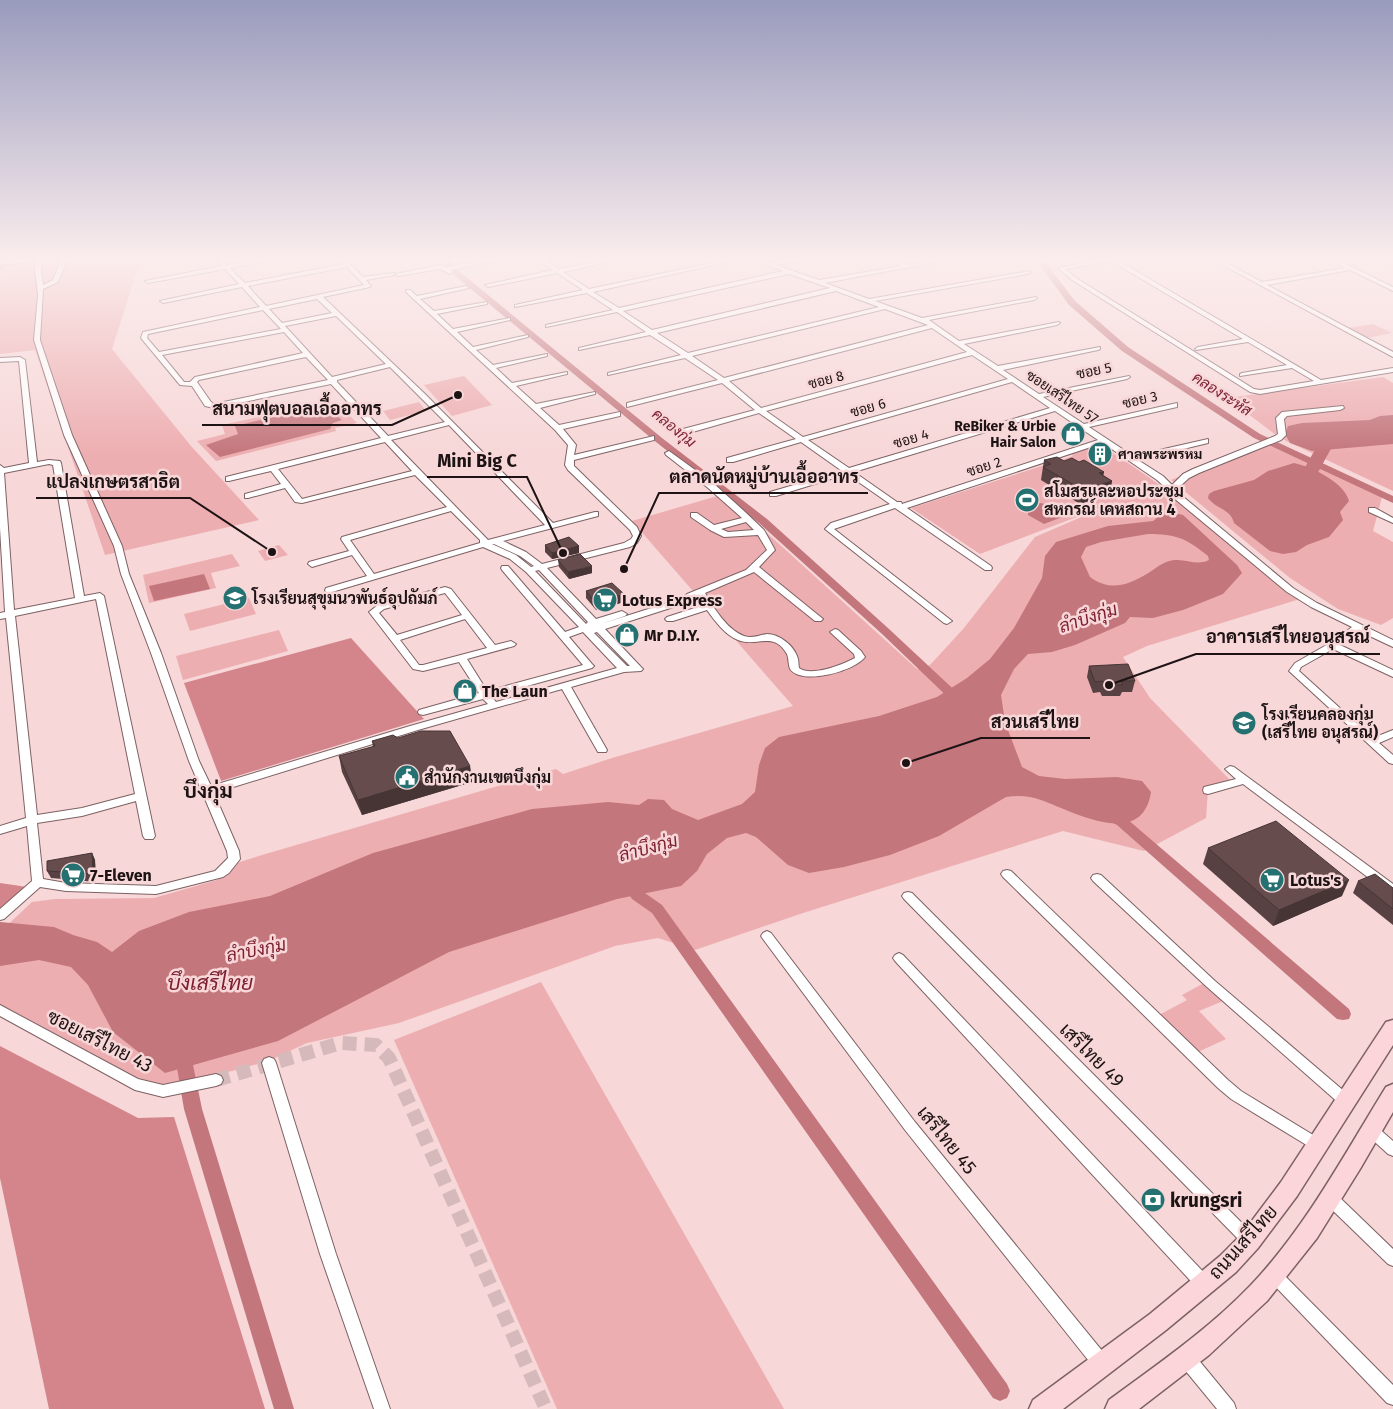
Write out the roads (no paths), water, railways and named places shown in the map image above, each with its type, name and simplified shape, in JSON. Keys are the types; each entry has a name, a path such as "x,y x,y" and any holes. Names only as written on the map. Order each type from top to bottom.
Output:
{"main road":[{"name":"ถนนเสรีไทย","path":"1042,1409 1205,1285 1250,1241 1318,1145 1393,1028"},
{"path":"1124,1407 1246,1306 1275,1276 1308,1233 1393,1093"}],"street":[{"path":"38,324 37,340 68,435 118,546 125,574 156,653 194,761 233,851 234,859 225,870 218,874 156,890 66,887 38,882"},
{"path":"192,324 145,334 144,338 182,384 193,384"},
{"path":"208,790 494,705 624,669 638,669 564,605 529,570 513,557 484,541 279,324"},
{"path":"159,354 296,324"},
{"path":"347,324 391,365 550,526"},
{"path":"445,324 558,428 572,445 569,464 571,468 634,529 637,536 634,541 627,545 529,570"},
{"path":"452,331 489,324"},
{"path":"548,326 558,324"},
{"path":"639,324 724,381 759,410 900,505 988,568"},
{"path":"581,349 686,324"},
{"path":"610,374 814,324"},
{"name":"ซอยเสรีไทย 57","path":"928,324 1083,426 1122,459 1173,493"},
{"path":"957,343 1053,324"},
{"path":"1145,324 1249,390 1260,392 1393,370"},
{"path":"1221,324 1320,382"},
{"path":"1336,324 1393,354"},
{"path":"630,405 932,326"},
{"path":"471,348 526,336"},
{"path":"1198,349 1248,340"},
{"path":"995,369 1098,348"},
{"name":"ซอย 8","path":"686,430 971,352"},
{"path":"193,384 193,381 197,378 309,354"},
{"path":"491,367 545,355"},
{"path":"0,360 22,360 33,464"},
{"path":"193,384 208,404 214,406 333,380 391,365"},
{"path":"1242,375 1292,366"},
{"path":"511,385 564,373"},
{"name":"ซอย 5","path":"1037,396 1127,377"},
{"name":"ซอย 6","path":"730,460 1012,380"},
{"path":"534,407 593,393"},
{"name":"ซอย 3","path":"1083,426 1174,405"},
{"name":"ซอย 4","path":"772,494 1056,408"},
{"path":"1173,493 1186,476 1278,438 1282,435 1280,418 1285,414 1340,408"},
{"path":"558,428 616,414"},
{"path":"229,479 449,423"},
{"path":"570,459 650,438"},
{"name":"ซอย 2","path":"947,621 829,528 1102,441"},
{"path":"1131,458 1204,441"},
{"name":"ซอยเสรีไทย 57","path":"1111,448 1131,458 1290,590 1314,606 1393,644"},
{"path":"564,635 686,600 690,596 749,572 771,550 761,532 716,491 669,453"},
{"path":"0,471 33,464 57,463 80,599"},
{"path":"0,467 10,614 38,882"},
{"path":"273,468 298,500 307,501 417,472"},
{"path":"248,496 287,486"},
{"path":"372,577 353,552 345,539 347,537 452,508"},
{"path":"1372,510 1393,521"},
{"path":"329,590 484,541 495,541 595,514"},
{"path":"694,515 727,535 761,532"},
{"path":"713,528 746,519"},
{"path":"495,541 523,554 541,567 575,602 591,627 624,669"},
{"path":"312,564 353,552"},
{"path":"423,712 588,668 590,665 505,568"},
{"path":"755,568 818,620"},
{"path":"493,649 448,591 445,590 377,609 374,612 419,668 461,658 511,644"},
{"path":"700,592 708,607 741,638 750,640 769,637 778,640 791,653 794,668 801,674 812,675 858,660 860,657 858,653 835,632"},
{"path":"0,616 98,595 101,598 149,836"},
{"path":"564,605 575,602"},
{"path":"670,619 708,607"},
{"path":"394,639 467,616"},
{"path":"1358,627 1333,645 1298,665 1294,671 1393,761"},
{"path":"1333,645 1393,674"},
{"path":"461,658 485,695 494,705"},
{"path":"565,686 602,750"},
{"path":"1372,742 1393,733"},
{"path":"1230,769 1393,890"},
{"path":"1208,790 1243,780"},
{"path":"0,830 32,820 82,812 142,796"},
{"path":"1007,874 1223,1084 1236,1095 1318,1145"},
{"path":"1097,878 1211,984 1346,1101"},
{"path":"0,916 38,882"},
{"name":"เสรีไทย 49","path":"908,896 1250,1241"},
{"name":"เสรีไทย 45","path":"767,936 910,1126 1103,1364"},
{"path":"898,958 1205,1285"},
{"name":"ซอยเสรีไทย 43","path":"0,1010 135,1084 163,1091 216,1080"},
{"path":"269,1063 328,1254 382,1409"},
{"path":"1371,1130 1393,1150"},
{"path":"1330,1198 1393,1259"},
{"path":"1275,1276 1393,1396"},
{"path":"1185,1358 1228,1409"}],"water":[{"path":"327,408 342,420 333,423 330,429 220,457 206,445 238,434 235,426 298,411 308,413"},
{"path":"1393,415 1393,444 1312,451 1290,443 1285,434 1288,426 1302,423 1370,420 1380,416"},
{"path":"1294,463 1326,476 1341,488 1349,501 1340,512 1343,520 1329,537 1307,545 1296,552 1283,554 1270,551 1234,523 1227,512 1208,498 1209,494 1214,491 1254,480 1268,471"},
{"path":"1040,503 1055,506 1070,514 1044,524 1028,515 1028,508 1031,504"},
{"name":"บึงเสรีไทย","path":"1166,511 1183,515 1237,565 1242,573 1223,594 1183,610 1153,618 1130,617 1125,623 1075,645 1052,652 1028,654 1014,669 1001,695 1005,722 1022,767 1039,776 1065,779 1117,777 1142,781 1151,792 1145,810 1134,820 1120,823 1104,822 1087,818 1037,799 1024,796 1006,797 939,836 890,855 844,867 809,873 788,865 756,837 746,833 727,838 707,854 697,871 681,886 617,899 449,952 278,1041 165,1073 113,1032 88,985 71,967 39,960 0,966 0,922 54,927 97,942 112,952 139,931 189,912 270,896 373,853 532,809 608,802 639,805 648,799 664,800 672,809 698,820 742,804 755,792 759,765 765,748 779,737 879,716 937,697 967,678 990,659 1014,628 1042,578 1045,556 1056,542 1108,526 1153,521","holes":["1158,534 1173,536 1187,541 1208,556 1209,560 1205,562 1168,561 1135,580 1121,585 1106,585 1090,577 1081,557 1086,547 1101,542"]},
{"path":"204,574 210,589 154,601 149,586"}],"waterway":[{"name":"คลองกุ่ม","path":"518,324 659,440 763,521 885,631 960,702"},
{"name":"คลองระหัส","path":"1094,324 1125,349 1257,436 1393,500"},
{"name":"ลำบึงกุ่ม","path":"1298,494 1327,442 1346,435 1393,430"},
{"path":"1108,815 1122,822 1343,1014"},
{"path":"628,882 637,895 657,909 1000,1391"},
{"path":"182,1050 193,1109 284,1409"}],"tunnel":[{"path":"216,1080 341,1043 376,1045 389,1058 546,1409"}],"place":[{"name":"สนามฟุตบอลเอื้ออาทร","path":"458,395"},
{"name":"ReBiker & Urbie Hair Salon","path":"1073,434"},
{"name":"ศาลพระพรหม","path":"1100,454"},
{"name":"สโมสรและหอประชุม สหกรณ์ เคหสถาน 4","path":"1027,500"},
{"name":"แปลงเกษตรสาธิต","path":"272,552"},
{"name":"Mini Big C","path":"563,553"},
{"name":"ตลาดนัดหมู่บ้านเอื้ออาทร","path":"624,569"},
{"name":"โรงเรียนสุขุมนวพันธ์อุปถัมภ์","path":"235,598"},
{"name":"Lotus Express","path":"605,600"},
{"name":"Mr D.I.Y.","path":"627,635"},
{"name":"อาคารเสรีไทยอนุสรณ์","path":"1109,685"},
{"name":"The Laun","path":"465,691"},
{"name":"โรงเรียนคลองกุ่ม (เสรีไทย อนุสรณ์)","path":"1244,723"},
{"name":"สวนเสรีไทย","path":"906,763"},
{"name":"สำนักงานเขตบึงกุ่ม","path":"407,777"},
{"name":"7-Eleven","path":"73,875"},
{"name":"Lotus's","path":"1272,880"},
{"name":"krungsri","path":"1153,1200"}],"district":[{"name":"บึงกุ่ม","path":"208,791"}]}
